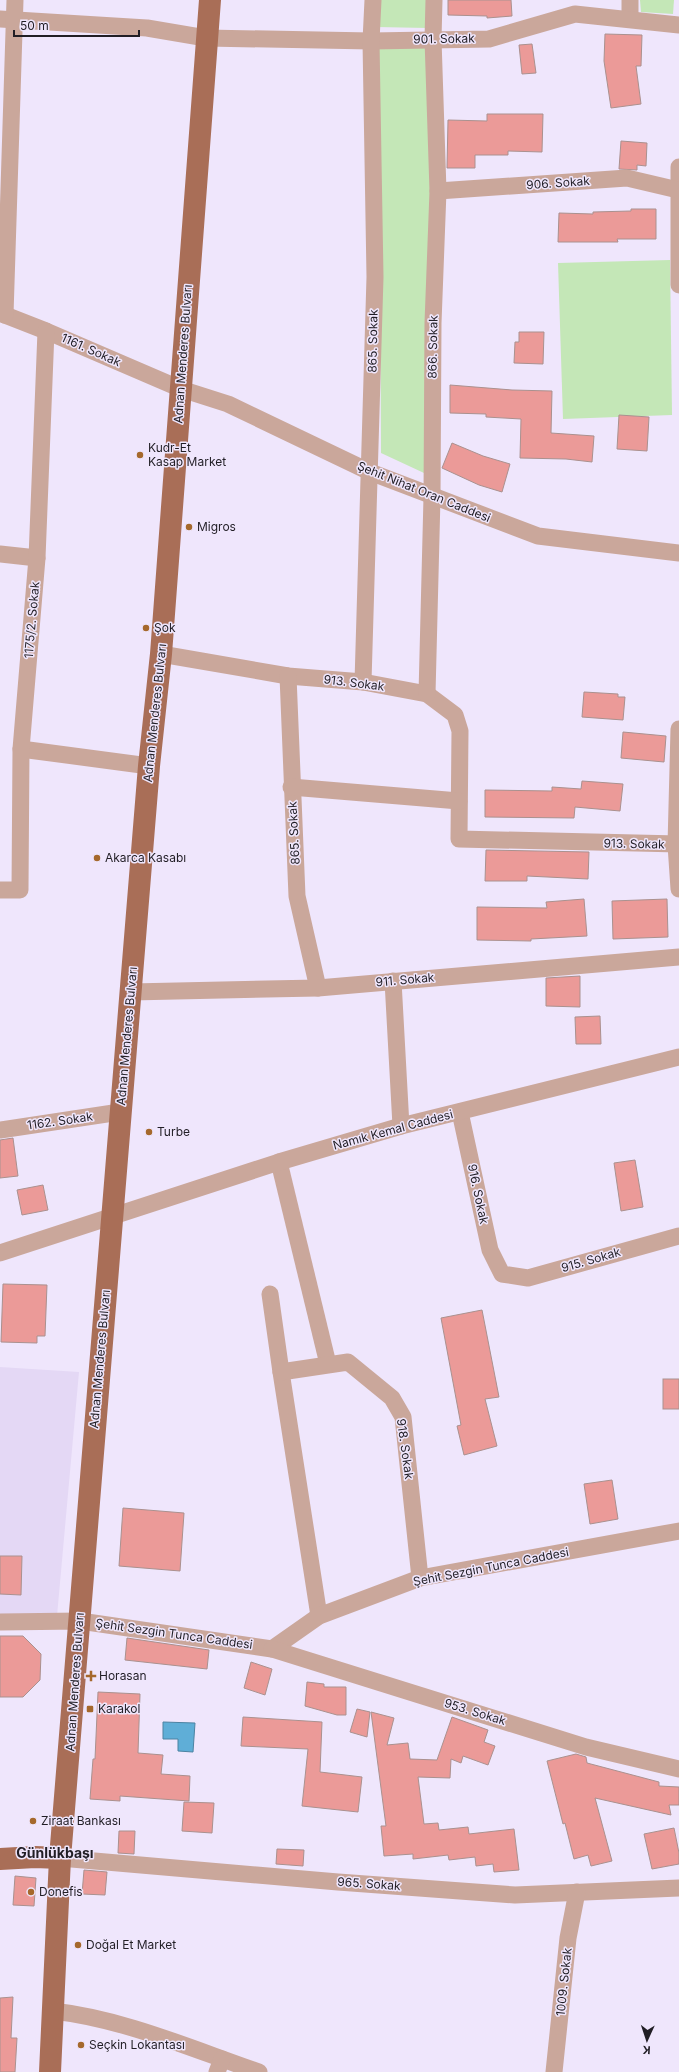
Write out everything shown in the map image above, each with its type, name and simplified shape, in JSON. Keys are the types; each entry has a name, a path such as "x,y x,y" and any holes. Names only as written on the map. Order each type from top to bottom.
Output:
{"main road":[{"name":"Adnan Menderes Bulvarı","path":"50,2072 60,1858 149,766 161,654 210,0"},
{"path":"0,1859 29,1857 60,1858"}],"street":[{"path":"2,314 8,20 15,0"},
{"name":"865. Sokak","path":"363,682 375,277 371,41 373,0"},
{"name":"866. Sokak","path":"427,694 432,497 433,323 438,191 433,39 434,0"},
{"path":"630,0 630,19"},
{"name":"901. Sokak","path":"8,20 147,28 206,38 371,41 489,39 576,14 679,25"},
{"path":"679,167 679,285"},
{"name":"906. Sokak","path":"438,191 627,178 678,190"},
{"name":"1161. Sokak","path":"2,314 46,331 181,390"},
{"name":"1175/2. Sokak","path":"0,890 20,890 21,750 37,558 46,331"},
{"name":"Şehit Nihat Oran Caddesi","path":"181,390 228,404 370,472 432,497 538,536 679,553"},
{"path":"0,554 37,558"},
{"name":"913. Sokak","path":"161,654 288,676 363,682 427,694 455,715 460,731 459,839 677,844"},
{"name":"865. Sokak","path":"288,676 291,787 297,896 318,988"},
{"path":"679,729 677,844 679,889"},
{"path":"21,750 149,766"},
{"path":"291,787 459,801"},
{"name":"911. Sokak","path":"131,992 318,988 679,958"},
{"path":"393,981 401,1126"},
{"name":"Namık Kemal Caddesi","path":"0,1253 112,1218 279,1162 401,1126 679,1057"},
{"name":"1162. Sokak","path":"0,1130 120,1112"},
{"name":"916. Sokak","path":"460,1112 490,1250 502,1274"},
{"path":"279,1162 328,1364"},
{"name":"915. Sokak","path":"502,1274 528,1278 679,1236"},
{"path":"270,1294 280,1372 320,1616"},
{"name":"918. Sokak","path":"280,1372 348,1362 392,1398 403,1417 420,1578"},
{"name":"Şehit Sezgin Tunca Caddesi","path":"0,1622 80,1621 272,1649 320,1616 420,1578 679,1531"},
{"name":"953. Sokak","path":"272,1649 586,1747 679,1769"},
{"name":"965. Sokak","path":"60,1858 507,1894 679,1888"},
{"name":"1009. Sokak","path":"554,2072 568,1938 577,1892"},
{"path":"53,2011 78,2014 136,2029 219,2065 259,2072"}],"shaded area":[{"path":"0,1367 79,1372 57,1616 0,1615"}],"green space":[{"path":"378,0 429,0 428,28 376,27"},
{"path":"640,0 674,0 673,14 641,12"},
{"path":"426,45 431,196 424,473 381,453 380,202 375,47"},
{"path":"670,260 672,415 563,419 558,263"}],"water":[{"path":"163,1722 195,1723 193,1752 178,1751 178,1739 163,1739"}],"building":[{"path":"448,0 511,0 512,16 487,18 487,16 448,15"},
{"path":"605,34 642,35 641,66 636,66 641,104 611,108 604,61"},
{"path":"532,44 536,73 522,74 519,45"},
{"path":"487,114 543,114 542,152 508,151 508,155 475,155 475,168 447,168 448,120 487,121"},
{"path":"621,141 647,143 646,166 637,165 637,170 619,169"},
{"path":"631,209 656,209 656,239 617,239 618,242 558,242 559,213 593,214 593,212 631,211"},
{"path":"519,332 544,332 543,364 514,363 515,342 519,342"},
{"path":"450,385 512,390 552,391 551,433 594,436 592,462 566,459 520,458 521,419 486,417 486,414 450,413"},
{"path":"619,415 649,417 647,451 617,449"},
{"path":"452,443 483,456 510,464 502,492 479,485 442,468"},
{"path":"584,692 618,694 618,697 625,697 623,720 582,717"},
{"path":"623,732 666,736 664,762 621,758"},
{"path":"582,781 623,784 620,811 575,807 574,818 485,817 485,790 552,791 552,787 581,789"},
{"path":"486,850 589,852 588,879 527,876 527,881 485,881"},
{"path":"584,899 587,936 531,939 531,941 477,940 477,907 547,908 546,902"},
{"path":"667,899 668,937 613,939 612,901"},
{"path":"580,976 580,1007 546,1006 546,978"},
{"path":"600,1016 601,1044 576,1044 575,1017"},
{"path":"13,1138 18,1176 0,1178 0,1140"},
{"path":"635,1160 643,1207 621,1211 614,1163"},
{"path":"43,1185 48,1210 22,1215 17,1190"},
{"path":"3,1284 47,1285 45,1336 37,1336 37,1343 1,1342"},
{"path":"482,1310 499,1397 485,1399 497,1446 464,1455 457,1426 461,1425 441,1318"},
{"path":"663,1379 679,1379 679,1409 663,1409"},
{"path":"612,1480 618,1519 590,1524 584,1484"},
{"path":"123,1508 184,1513 180,1571 119,1566"},
{"path":"0,1556 22,1556 21,1595 0,1594"},
{"path":"0,1636 23,1636 41,1654 40,1680 23,1697 0,1697"},
{"path":"127,1638 209,1650 207,1669 125,1660"},
{"path":"251,1662 272,1669 265,1695 244,1688"},
{"path":"307,1682 324,1684 324,1687 346,1687 346,1715 337,1715 305,1706"},
{"path":"98,1692 140,1694 138,1753 163,1755 161,1774 190,1776 189,1801 120,1796 120,1801 90,1799 93,1759 95,1759"},
{"path":"357,1709 370,1712 367,1737 350,1732"},
{"path":"371,1712 394,1718 387,1745 408,1743 410,1759 437,1760 452,1717 488,1730 484,1742 495,1746 488,1765 463,1756 461,1763 451,1759 450,1778 418,1777 424,1824 438,1823 439,1830 468,1827 469,1834 514,1829 519,1870 494,1872 493,1864 476,1866 475,1857 449,1860 448,1855 413,1859 413,1854 384,1856 381,1826 386,1826"},
{"path":"243,1717 322,1722 320,1772 362,1777 358,1812 302,1806 308,1749 241,1746"},
{"path":"576,1754 586,1757 587,1763 659,1782 659,1786 679,1787 679,1805 669,1805 671,1815 595,1798 612,1861 591,1866 588,1855 574,1859 565,1823 563,1824 547,1761"},
{"path":"184,1802 214,1803 212,1833 182,1831"},
{"path":"674,1828 679,1853 679,1864 652,1869 644,1834"},
{"path":"119,1831 135,1831 134,1854 118,1853"},
{"path":"277,1849 304,1850 303,1866 276,1864"},
{"path":"84,1870 107,1872 105,1895 82,1894"},
{"path":"15,1876 36,1878 34,1906 13,1905"},
{"path":"13,1997 11,2038 17,2038 15,2072 0,2072 0,1998"}],"place":[{"name":"Kudr-Et Kasap Market","path":"140,455"},
{"name":"Migros","path":"189,527"},
{"name":"Şok","path":"146,628"},
{"name":"Akarca Kasabı","path":"97,858"},
{"name":"Turbe","path":"149,1132"},
{"name":"Horasan","path":"91,1676"},
{"name":"Karakol","path":"90,1709"},
{"name":"Ziraat Bankası","path":"33,1821"},
{"name":"Donefis","path":"31,1892"},
{"name":"Doğal Et Market","path":"78,1945"},
{"name":"Seçkin Lokantası","path":"81,2045"}],"district":[{"name":"Günlükbaşı","path":"55,1853"}]}
